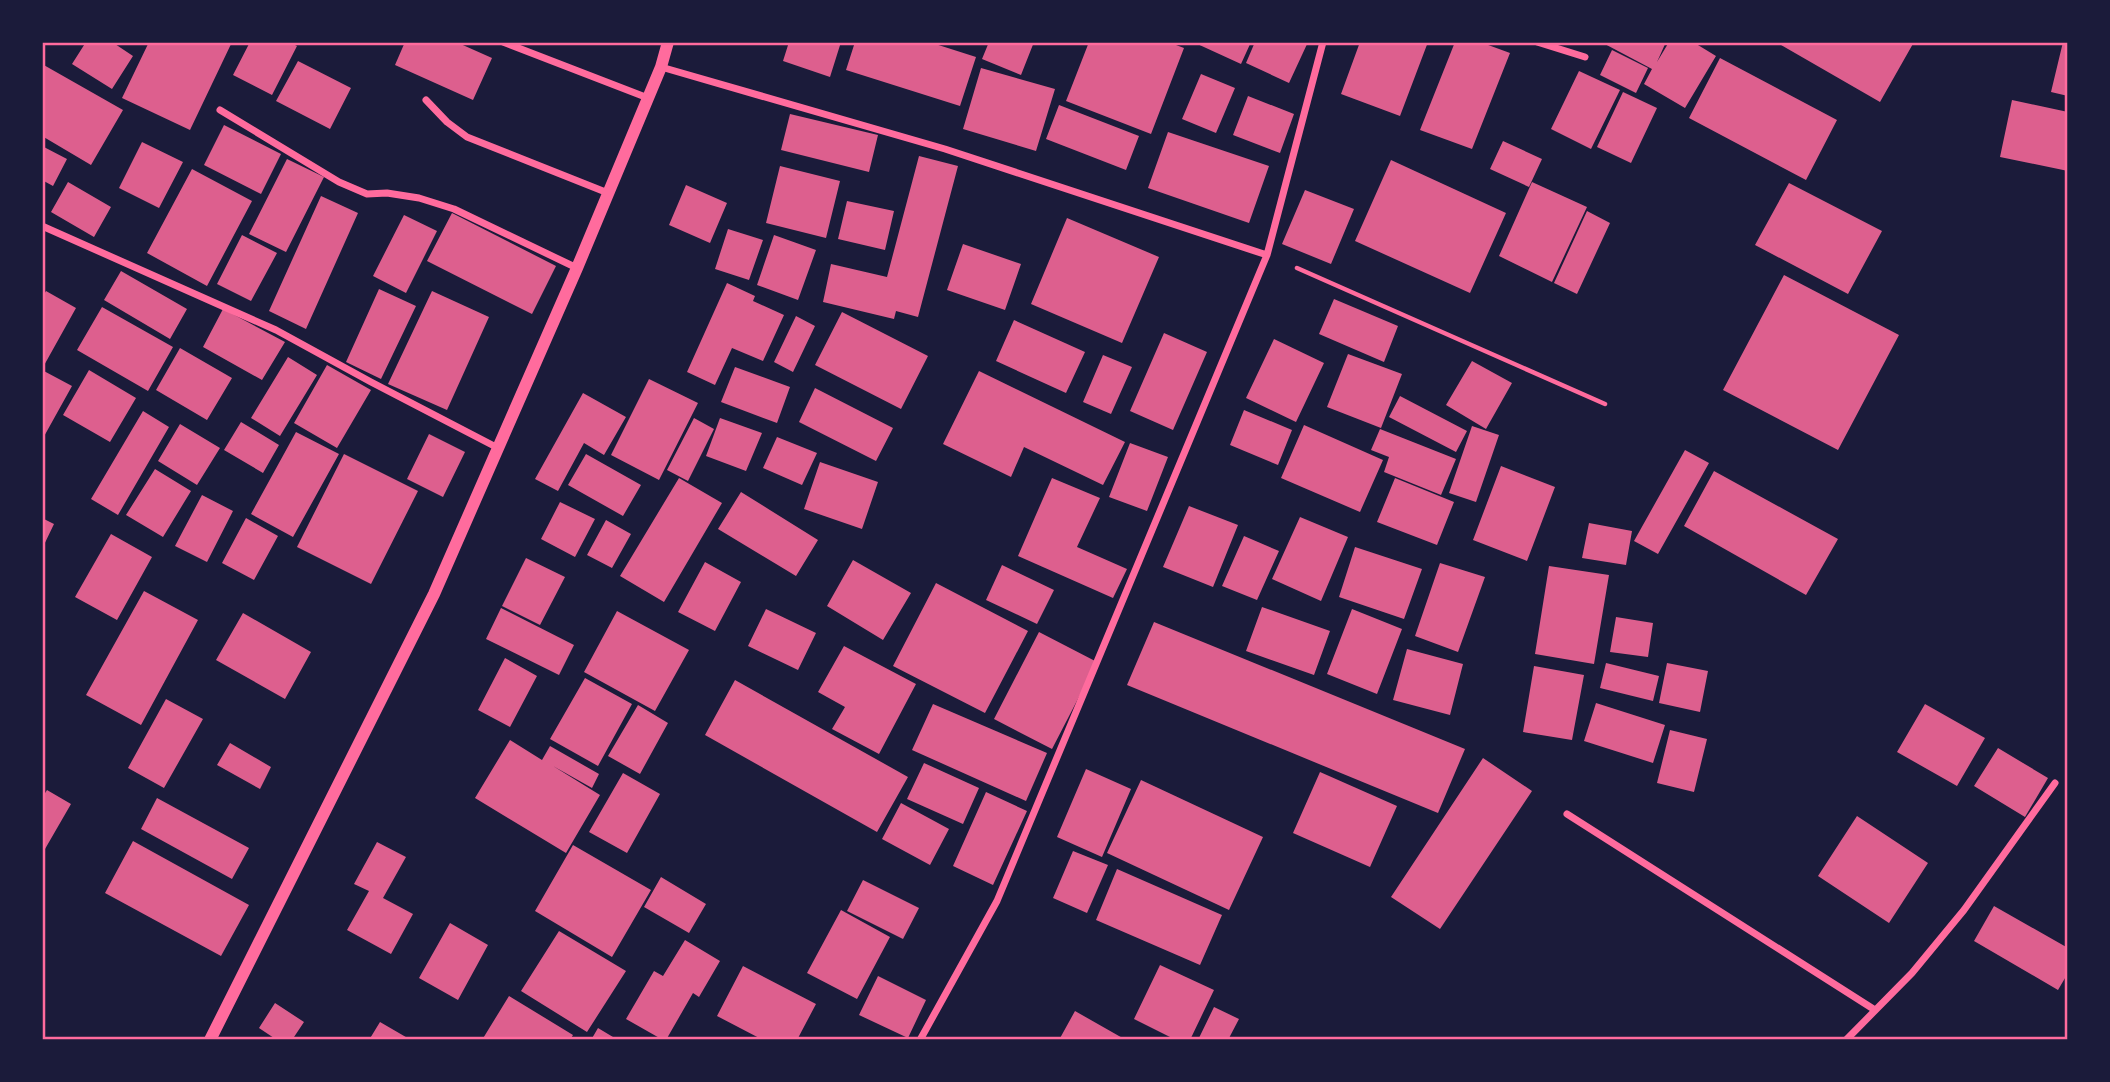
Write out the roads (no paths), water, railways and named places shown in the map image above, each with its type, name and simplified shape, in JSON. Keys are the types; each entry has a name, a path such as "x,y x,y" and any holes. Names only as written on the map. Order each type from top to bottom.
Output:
{"street":[{"path":"503,42 648,98"},
{"path":"210,1040 434,594 577,268 661,67 668,42"},
{"path":"920,1040 997,901 1267,255 1323,42"},
{"path":"1537,42 1585,57"},
{"path":"661,67 945,149 1267,255"},
{"path":"426,100 447,122 467,137 608,193"},
{"path":"220,110 339,182 366,194 419,198 454,209 577,268"},
{"path":"42,226 276,330 498,448"},
{"path":"1846,1040 1912,973 1964,910 2055,783"},
{"path":"1567,814 1875,1010"}]}
